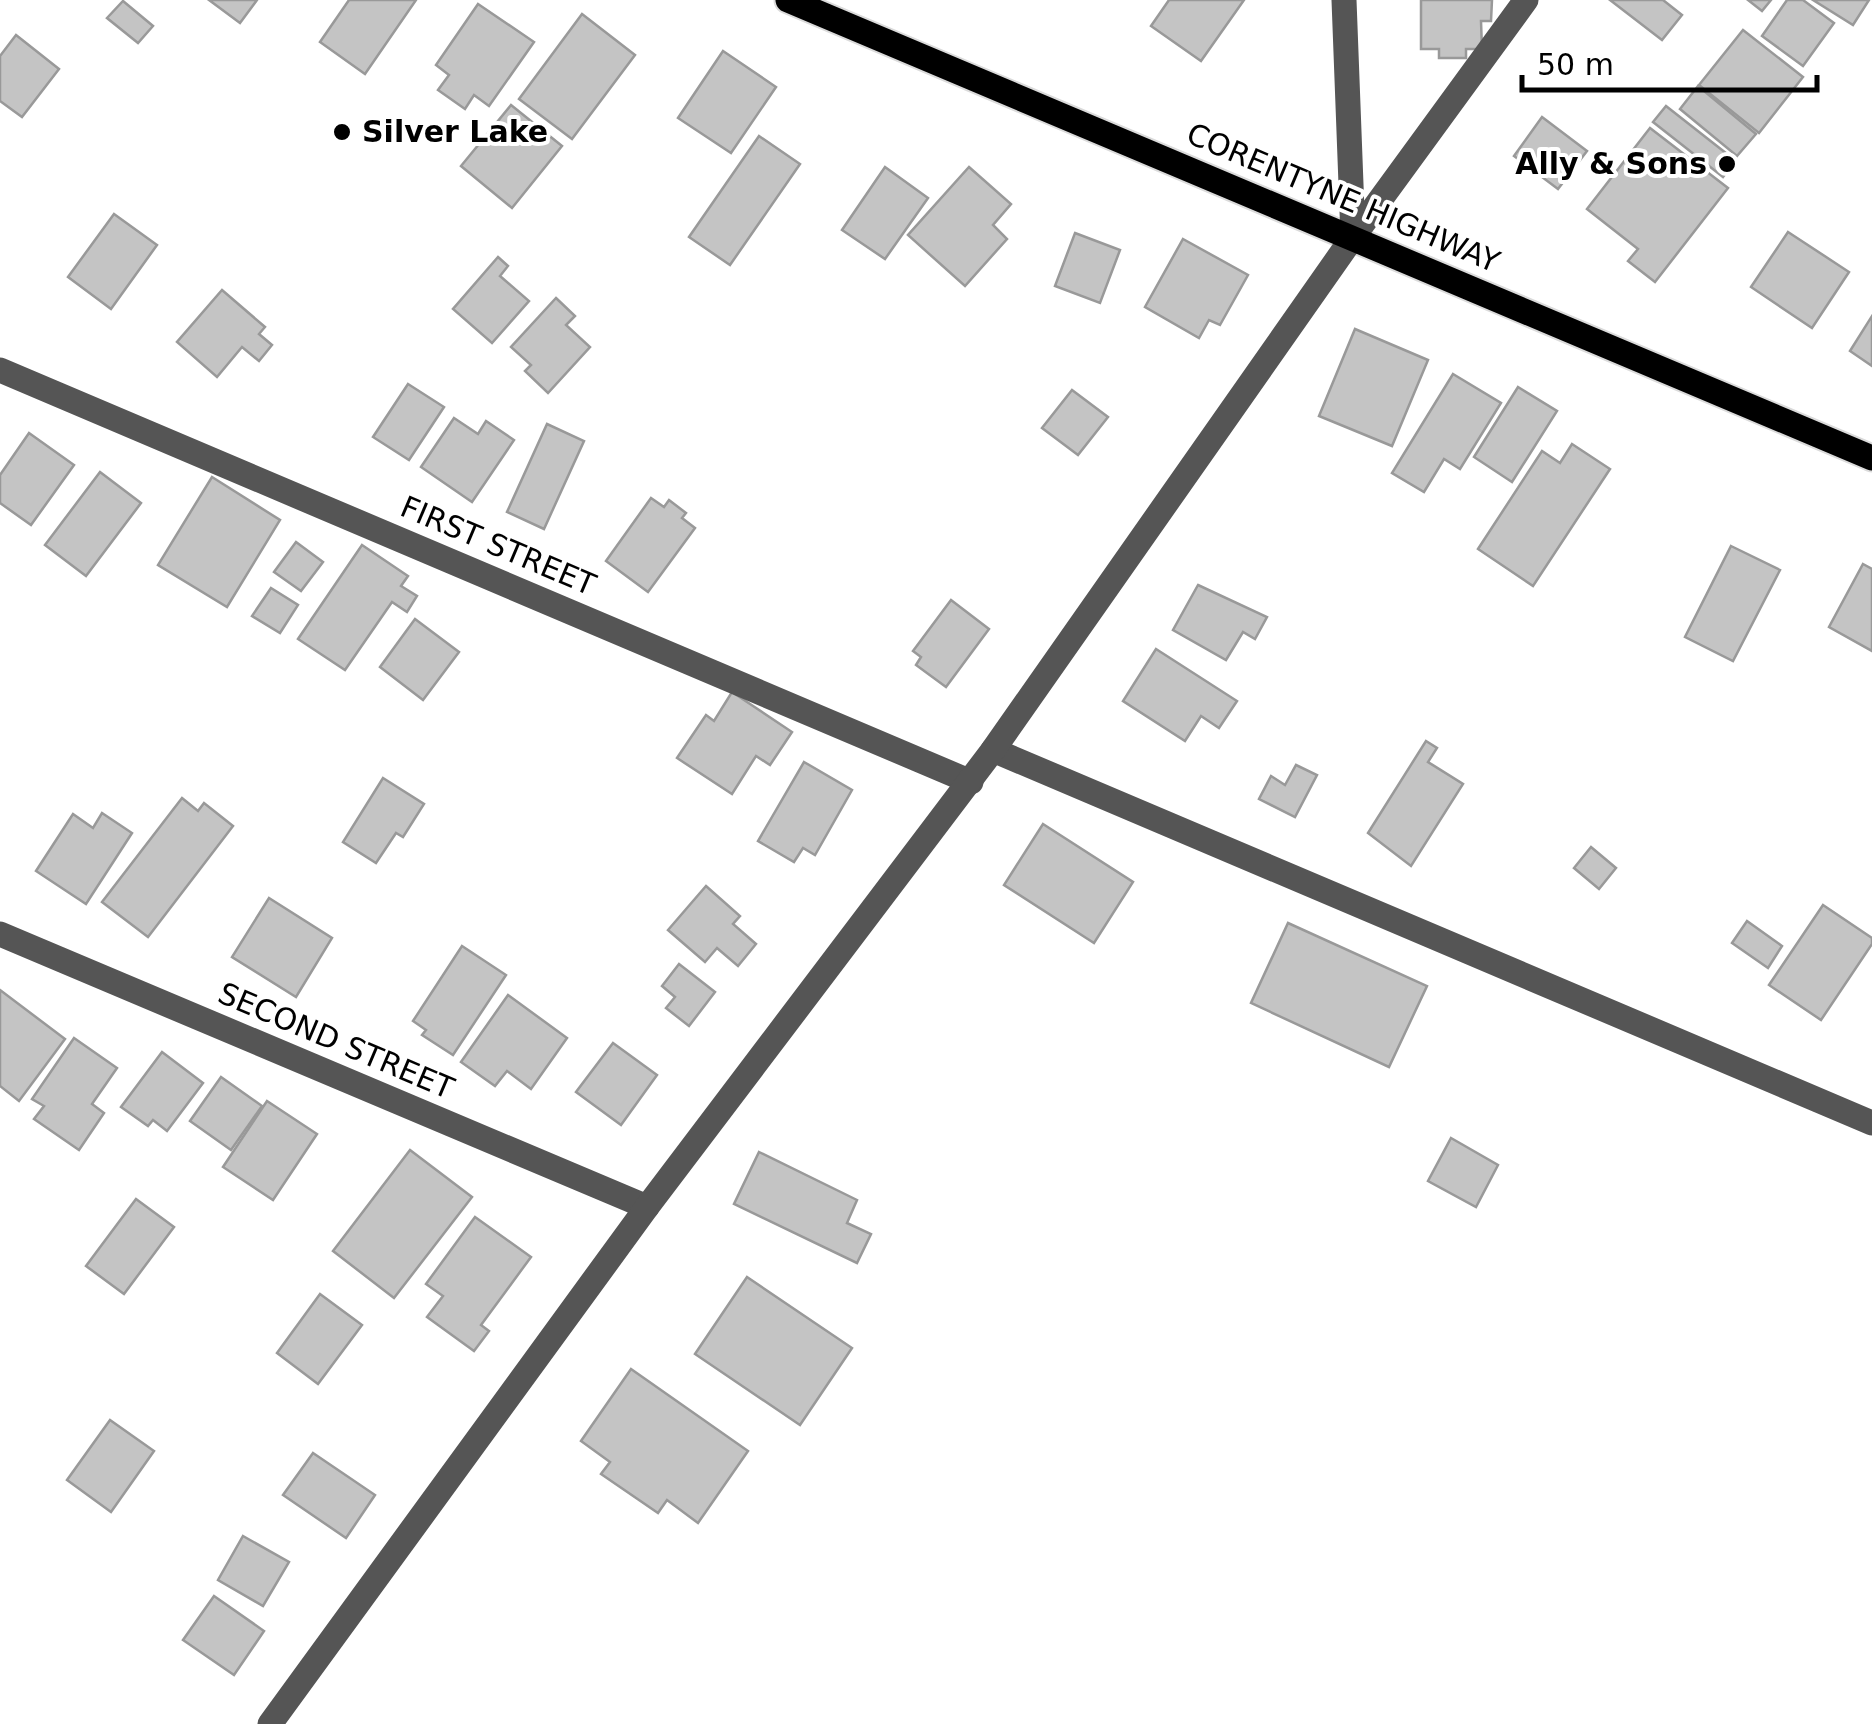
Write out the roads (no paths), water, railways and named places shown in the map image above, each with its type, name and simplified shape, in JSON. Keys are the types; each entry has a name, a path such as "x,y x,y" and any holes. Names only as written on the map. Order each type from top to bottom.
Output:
{"main road":[{"name":"CORENTYNE HIGHWAY","path":"788,0 1872,458"}],"street":[{"path":"1344,0 1353,237"},
{"path":"270,1724 647,1207 970,782 1353,237 1526,0"},
{"name":"FIRST STREET","path":"0,370 970,782"},
{"path":"993,750 1872,1123"},
{"name":"SECOND STREET","path":"0,934 647,1207"}],"place":[{"name":"Silver Lake","path":"342,132"},
{"name":"Ally & Sons","path":"1727,164"}]}
